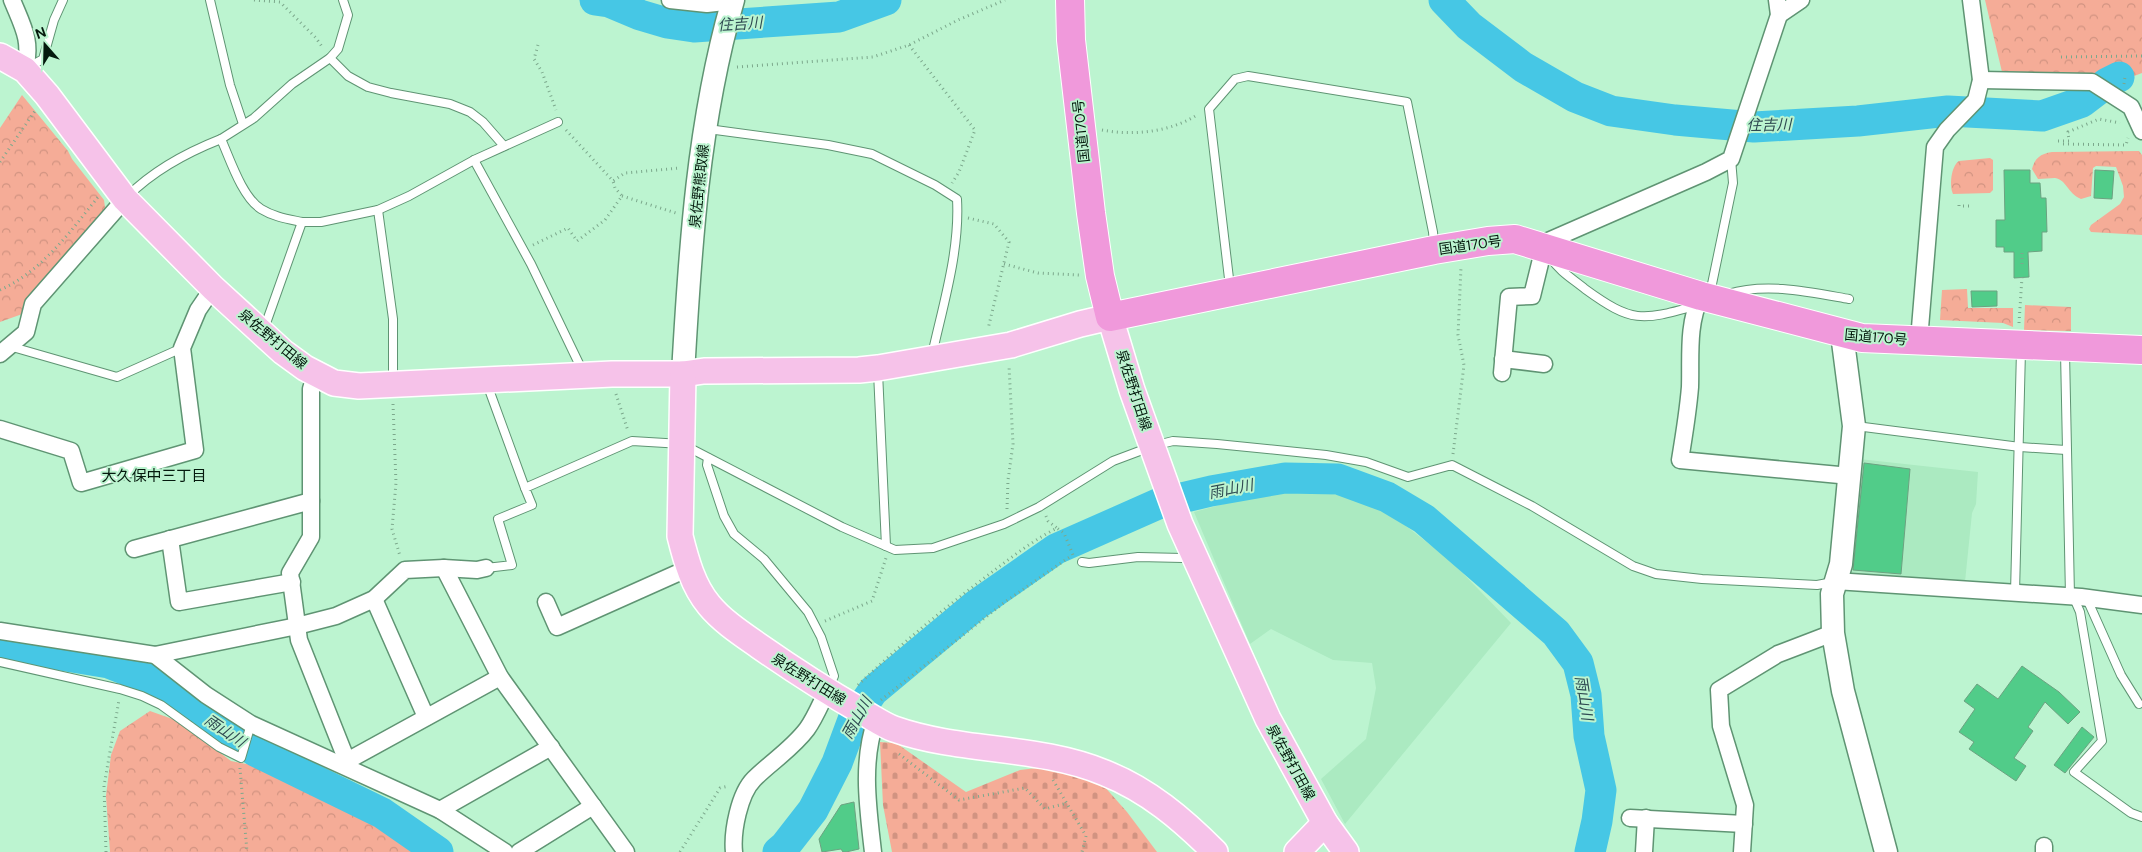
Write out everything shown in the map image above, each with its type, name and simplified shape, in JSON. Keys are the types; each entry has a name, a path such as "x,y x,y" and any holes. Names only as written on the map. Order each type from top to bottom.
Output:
{"highway":[{"name":"国道170号","path":"1070,0 1071,40 1081,126 1100,276 1110,317 1434,250 1515,239 1542,246 1702,301 1862,338 1919,340 2020,338 2065,347 2142,350"}],"main road":[{"name":"泉佐野打田線","path":"0,56 25,70 48,95 114,195 283,352 334,383 359,386 584,375 683,374 704,371 859,370 994,348 1110,317 1132,390 1180,524 1268,719 1325,823 1346,852"},
{"name":"泉佐野打田線","path":"683,374 680,536 694,580 709,605 730,624 783,663 872,721 894,729 943,741 1055,757 1104,772 1141,790 1167,808 1215,852"},
{"path":"1297,852 1325,823"},
{"path":"1309,852 1325,823"}],"street":[{"path":"12,0 27,34 29,54 25,70"},
{"path":"670,0 707,4 732,4"},
{"path":"1544,364 1502,366 1509,297 1532,296 1542,246 1731,159 1778,7 1801,0"},
{"path":"1919,340 1935,147 1947,130 1976,100 1981,80 1971,0"},
{"name":"泉佐野熊取線","path":"683,374 695,220 705,129 723,38 732,4"},
{"path":"1981,80 2092,82 2131,107 2141,129"},
{"path":"5,350 26,332 33,304 114,195"},
{"path":"0,429 71,451 81,483 195,450 182,348 198,310 213,288"},
{"path":"1702,301 1690,348 1690,388 1680,460 1850,476"},
{"path":"1842,334 1854,426 1841,564 1832,594 1833,633 1843,691 1886,852"},
{"path":"316,373 311,389 311,537 290,573 300,640 346,763"},
{"path":"134,549 311,501"},
{"path":"170,539 179,602 292,582"},
{"path":"444,568 500,677 626,852"},
{"path":"0,631 155,654 297,626 336,616 374,599 405,570 444,568 477,570 486,568"},
{"path":"546,602 557,627 689,568"},
{"path":"1835,581 2076,596 2142,605"},
{"path":"374,599 426,717"},
{"path":"1742,852 1745,805 1721,726 1719,690 1778,654 1833,633"},
{"path":"155,654 206,695 251,724 346,763 440,810 505,852"},
{"path":"346,763 500,677"},
{"path":"734,852 733,836 741,803 752,781 782,755 837,698"},
{"path":"872,721 867,761 868,809 873,852"},
{"path":"440,810 551,747"},
{"path":"519,852 593,806"},
{"path":"1644,852 1638,818 1744,824"}],"lane":[{"path":"25,70 43,59 54,20 63,0"},
{"path":"210,0 230,85 244,124"},
{"path":"114,195 137,186 190,151 222,139 254,118 292,84 330,58 338,49 348,15 343,0"},
{"path":"330,58 348,76 368,87 391,94 450,104 470,112 483,122 504,146"},
{"path":"1230,291 1208,109 1235,79 1248,76 1407,102 1433,232 1434,250"},
{"path":"222,139 243,188 259,208 276,217 302,222 321,222 378,210 474,160 558,122"},
{"path":"705,129 828,145 872,154 947,192 957,199 958,216 950,272 931,359"},
{"path":"1702,301 1712,284 1733,183 1731,159"},
{"path":"474,160 524,250 584,375"},
{"path":"378,210 393,319 393,385"},
{"path":"263,333 302,222"},
{"path":"1542,246 1558,269 1616,310 1631,316 1649,317 1739,291 1770,289 1808,292 1849,299"},
{"path":"2015,593 2020,447 2020,338"},
{"path":"2065,347 2066,450 2076,596 2102,741 2074,772 2131,813 2142,817"},
{"path":"5,350 117,377 182,348"},
{"path":"878,368 888,547"},
{"path":"486,380 532,506 498,519 512,565 486,568"},
{"path":"1854,426 2020,447 2066,450"},
{"path":"525,488 632,441 682,444 842,527 895,550 933,548 1008,522 1041,506 1113,461 1152,446 1172,441 1326,454 1366,462 1408,477 1452,465 1532,506 1633,566 1656,574 1702,579 1817,585 1835,581"},
{"path":"708,458 707,465 724,516 734,534 764,559 808,612 816,626 834,676 837,698"},
{"path":"1082,562 1089,563 1138,557 1183,558 1194,554"},
{"path":"2076,596 2139,704"},
{"path":"0,662 120,689 142,696 161,705 219,747 241,758 251,724"}],"path":[{"path":"254,0 280,2 316,38 330,58"},
{"path":"717,69 873,57 909,45 958,20 1005,0"},
{"path":"538,45 534,60 558,114 558,122 613,181 622,196 695,220"},
{"path":"909,45 974,130 959,172 947,192"},
{"path":"2062,57 2142,56"},
{"path":"0,162 37,108"},
{"path":"1081,126 1108,131 1150,131 1173,128 1208,109"},
{"path":"2063,144 2069,141 2068,132 2099,119 2141,129"},
{"path":"2058,141 2063,144 2126,145"},
{"path":"613,181 625,173 700,167"},
{"path":"0,290 12,285 44,259 114,195"},
{"path":"524,250 568,228 577,241 605,220 622,196"},
{"path":"1959,205 1971,206"},
{"path":"958,216 994,224 1008,242 994,348 1008,358 1013,444 1006,499 1008,522"},
{"path":"1452,465 1464,365 1458,335 1458,300 1463,245"},
{"path":"2022,253 2022,268"},
{"path":"1004,264 1038,272 1100,276"},
{"path":"2020,338 2022,277"},
{"path":"612,374 617,400 632,441"},
{"path":"393,385 396,483 392,529 405,570"},
{"path":"1041,506 1048,521 1062,531 1073,555 1075,554 1082,562"},
{"path":"837,698 855,688 922,626 1011,558 1057,528"},
{"path":"816,626 872,601 888,547"},
{"path":"1066,803 1045,809 1025,788 959,800 915,768 872,721 879,702 1005,602 1073,555"},
{"path":"106,852 104,786 120,689"},
{"path":"241,758 240,780 247,852"},
{"path":"1049,773 1086,836 1082,852"},
{"path":"680,852 720,788 752,781"}],"shaded area":[{"path":"1859,459 1978,472 1976,504 1972,513 1965,582 1849,576"},
{"path":"1279,489 1342,495 1389,513 1450,560 1511,623 1345,824 1321,779 1366,739 1376,688 1372,663 1333,660 1271,629 1250,644 1194,512"}],"green space":[{"path":"1985,0 2142,0 2142,73 2121,81 2118,73 2102,79 2002,72"},
{"path":"22,95 68,151 72,159 104,200 106,215 25,313 0,322 0,128"},
{"path":"2139,151 2142,155 2142,235 2091,232 2089,229 2091,225 2120,204 2124,197 2123,186 2116,167 2096,166 2093,168 2091,196 2081,199 2059,179 2038,179 2032,169 2039,157 2052,152"},
{"path":"1990,158 1993,160 1993,190 1990,193 1953,194 1951,186 1952,176 1954,167 1959,161"},
{"path":"1967,289 1968,308 2013,308 2013,327 2003,323 1940,320 1942,290"},
{"path":"2025,305 2071,307 2071,331 2024,330"},
{"path":"150,711 178,721 231,761 246,764 250,757 381,827 416,852 110,852 106,796 111,755 120,731"},
{"path":"880,742 896,743 966,792 1020,770 1045,767 1103,785 1127,812 1157,852 892,852 883,805"}],"building":[{"path":"2004,170 2030,170 2030,183 2040,183 2041,198 2046,198 2047,232 2042,232 2042,251 2028,252 2029,277 2014,278 2014,252 2004,252 2004,247 1996,247 1996,220 2005,220"},
{"path":"2095,170 2114,171 2112,199 2094,198"},
{"path":"1971,291 1997,291 1997,306 1972,307"},
{"path":"1864,463 1910,469 1901,574 1853,570"},
{"path":"2022,666 2059,692 2080,712 2068,724 2045,702 2028,727 2033,731 2014,758 2026,766 2016,781 1969,749 1974,742 1959,732 1975,709 1964,701 1977,684 1998,699"},
{"path":"2082,727 2094,737 2065,773 2054,765"},
{"path":"854,802 859,849 846,852 843,852 841,849 822,852 819,839 841,805"}],"waterway":[{"name":"住吉川","path":"595,0 609,2 640,15 667,23 694,27 839,17 886,0"},
{"name":"住吉川","path":"1444,0 1469,26 1523,67 1575,97 1611,111 1675,120 1754,127 1858,121 1948,111 2042,116 2082,102 2107,83 2119,77"},
{"name":"雨山川","path":"778,852 785,846 813,810 837,763 853,720 873,691 976,605 1056,549 1160,503 1211,491 1285,478 1338,479 1387,497 1424,519 1556,633 1578,663 1586,695 1589,736 1601,790 1590,852"},
{"name":"雨山川","path":"0,645 109,663 147,678 255,751 382,813 438,852"}],"district":[{"name":"大久保中三丁目","path":"154,476"}]}
